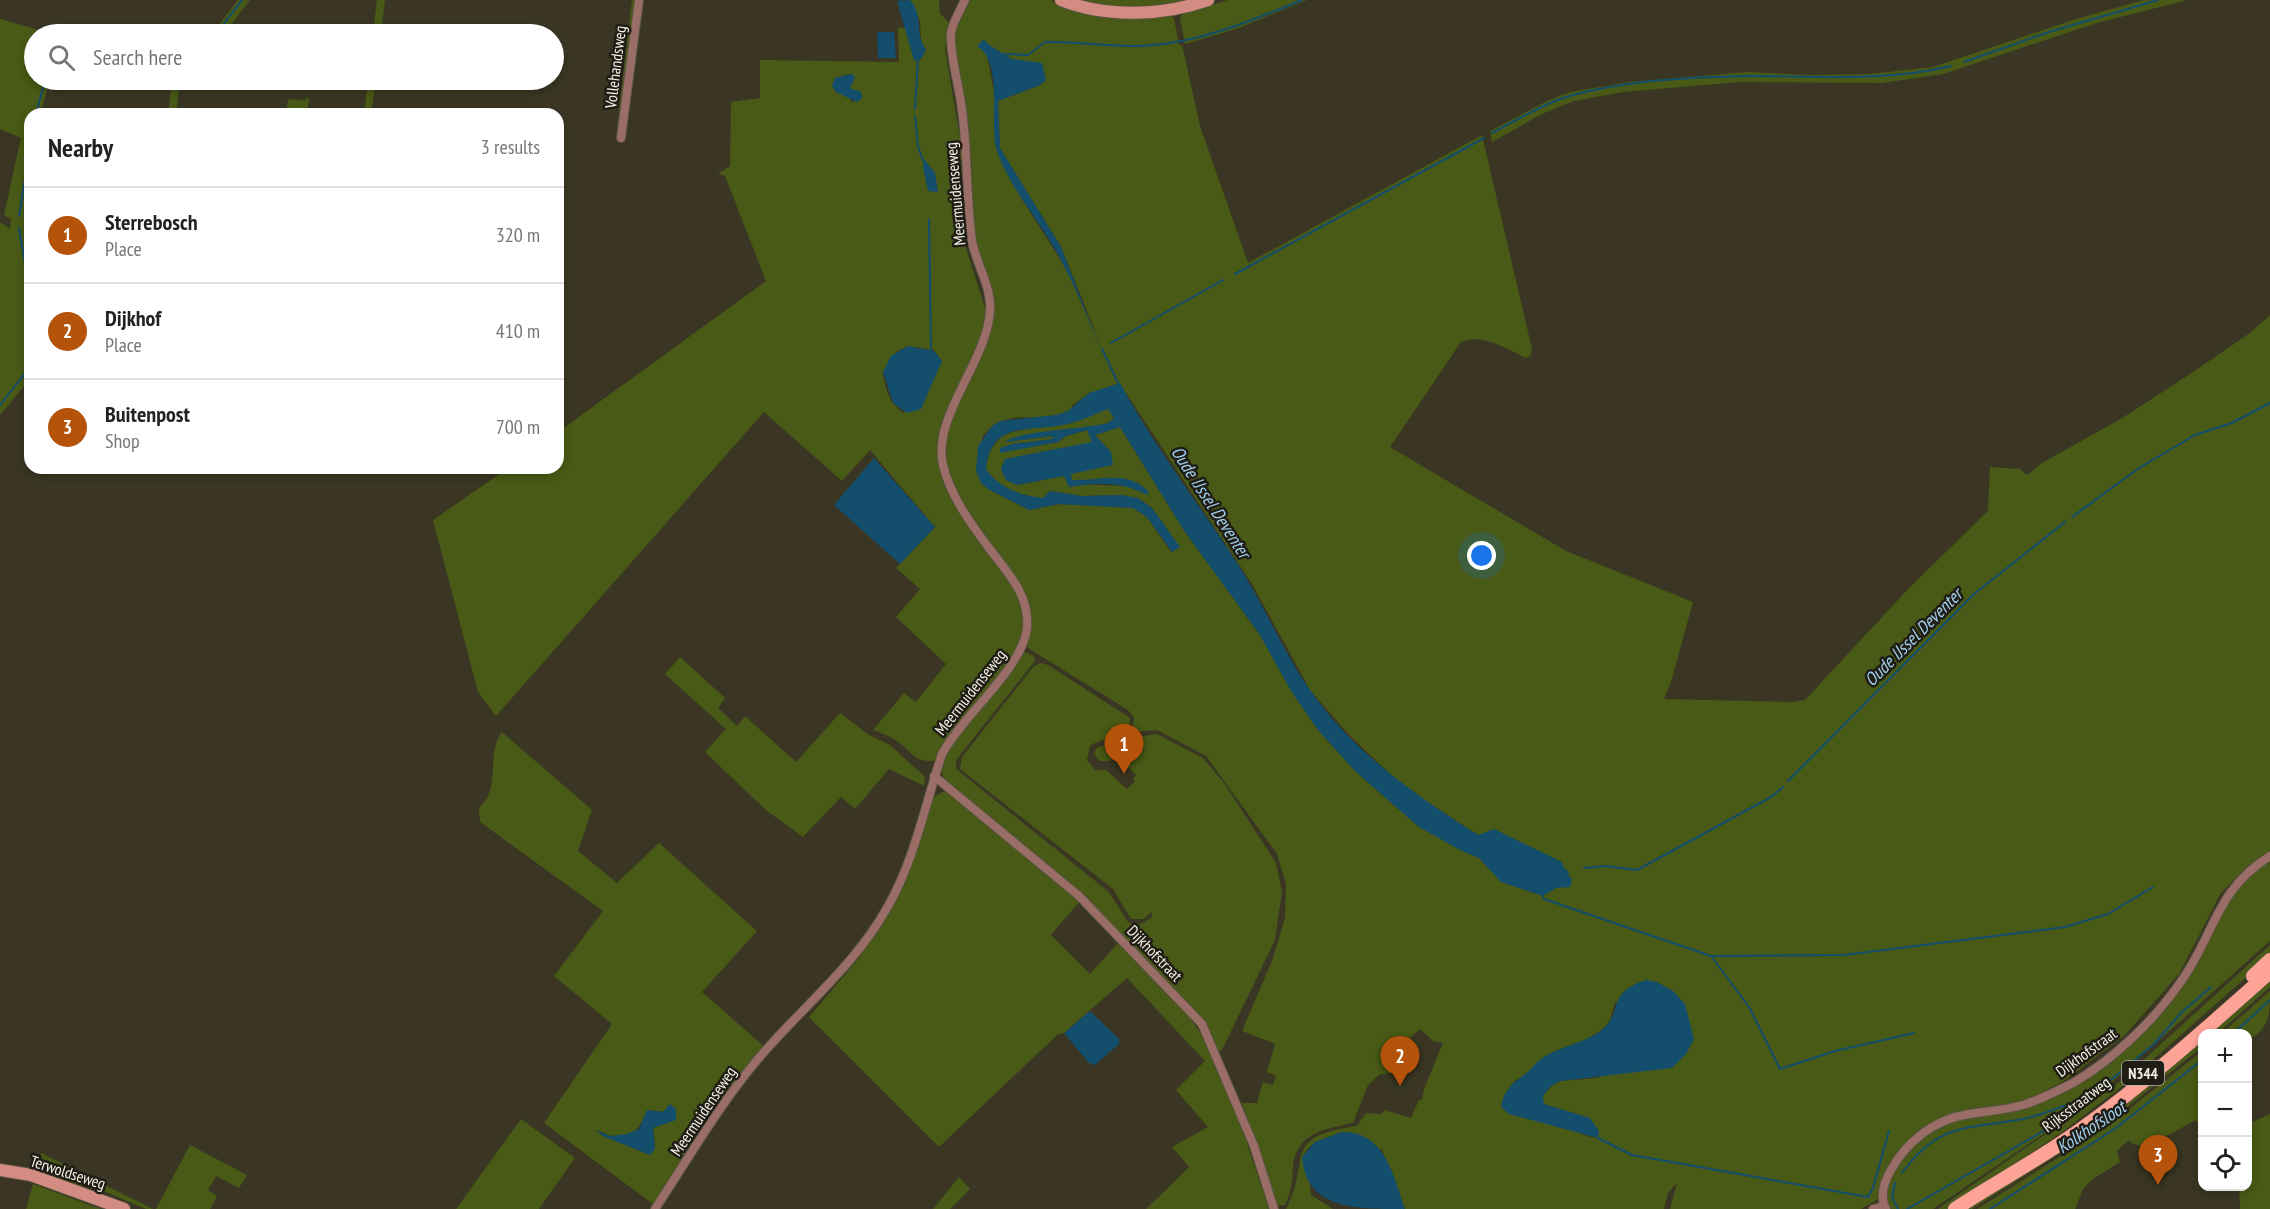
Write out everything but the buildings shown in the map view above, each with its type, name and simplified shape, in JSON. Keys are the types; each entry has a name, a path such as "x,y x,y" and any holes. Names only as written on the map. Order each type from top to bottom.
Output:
{"main road":[{"name":"Rijksstraatweg","path":"2007,1176 2134,1081 2270,960"},
{"name":"Rijksstraatweg","path":"1955,1209 2078,1132 2148,1079 2270,972"}],"street":[{"name":"Vollehandsweg","path":"621,138 639,0"},
{"name":"Meermuidenseweg","path":"655,1209 737,1086 781,1034 857,955 888,908 901,881 934,776 951,739 1016,658 1027,628 1026,609 1018,586 960,505 943,464 944,432 976,362 990,312 989,295 976,261 972,239 968,160 951,35 965,0"},
{"path":"1060,0 1090,8 1128,12 1175,9 1208,0"},
{"name":"Dijkhofstraat","path":"934,776 1079,896 1202,1024 1254,1146 1274,1209"},
{"name":"Dijkhofstraat","path":"1873,1209 1885,1207 1882,1193 1887,1177 1908,1144 1926,1130 1967,1114 2021,1106 2049,1095 2075,1081 2119,1049 2157,1011 2181,982 2230,890 2248,871 2270,856"},
{"name":"Terwoldseweg","path":"0,1170 31,1175 124,1209"}],"green space":[{"path":"238,0 250,0 232,24 220,24"},
{"path":"377,0 385,0 382,24 374,24"},
{"path":"632,0 636,0 620,130 616,136"},
{"path":"910,0 939,0 940,13 949,23 945,49 960,138 965,245 986,311 980,338 940,433 947,487 1020,597 1025,628 1013,657 937,760 920,760 897,741 873,730 904,693 916,702 946,664 896,617 920,589 896,568 935,527 870,450 842,481 764,412 496,716 478,692 433,520 499,474 564,474 564,428 766,281 725,176 718,174 730,166 731,102 760,98 760,60 899,62 898,28 905,28 914,60 920,60 926,51 921,43 920,21","holes":["850,74 854,79 850,88 857,93 853,103 846,95 836,92 832,86 835,78","908,346 934,350 942,361 904,413 889,395 883,372 896,352"]},
{"path":"968,0 1050,0 1074,8 1174,18 1200,126 1248,263 1482,135 1532,349 1531,355 1526,358 1478,339 1461,342 1390,447 1566,551 1693,602 1671,682 1664,699 1794,702 1805,700 1909,588 1988,511 1990,467 2020,469 2027,475 2042,463 2124,417 2193,372 2250,333 2270,315 2270,852 2248,866 2221,893 2179,974 2125,1035 2064,1081 2030,1099 2004,1107 1966,1111 1938,1119 1920,1130 1892,1160 1878,1199 1861,1209 1670,1209 1677,1183 1668,1193 1664,1209 1405,1209 1382,1150 1342,1132 1315,1142 1306,1150 1311,1195 1333,1209 1286,1209 1294,1191 1302,1152 1307,1144 1317,1136 1357,1126 1366,1113 1381,1114 1385,1110 1411,1118 1419,1100 1422,1100 1424,1089 1443,1043 1433,1041 1420,1029 1403,1044 1397,1066 1389,1073 1379,1075 1368,1085 1353,1123 1313,1134 1300,1147 1295,1156 1291,1186 1285,1205 1275,1206 1242,1103 1257,1103 1263,1082 1273,1085 1276,1076 1267,1072 1275,1044 1242,1031 1272,961 1285,918 1286,884 1277,854 1206,756 1157,730 1132,732 1134,718 1128,710 1028,648 1020,585 962,501 947,465 947,435 953,415 979,362 991,322 975,237 971,155 953,36","holes":["989,45 1011,59 1033,62 1040,85 998,101 1000,148 1061,247 1103,350 1070,275 1023,201 997,149 995,97 987,56 983,49","1120,384 1252,584 1310,690 1349,735 1403,786 1478,835 1569,872 1543,896 1501,882 1479,858 1419,827 1356,772 1318,730 1292,691 1260,635 1185,532 1120,427 1095,435 1108,449 1101,467 1071,474 1072,480 1140,483 1073,486 1064,476 1017,485 1006,480 1001,469 1092,442 1088,430 1066,436 1058,442 1001,452 1012,444 1053,439 1053,436 1006,442 1028,434 1108,423 1114,418 1108,408 1067,423 1010,433 994,445 986,469 1004,486 1034,497 1043,498 1051,491 1082,496 1121,495 1138,498 1152,508 1179,547 1171,552 1147,517 1133,508 1059,504 1029,510 988,489 982,437 994,426 1005,420 1016,418 1058,416 1084,397","1615,1002 1689,1024 1694,1039 1597,1078 1560,1081 1551,1086 1543,1096 1543,1104 1590,1118 1593,1138 1564,1127 1509,1114 1513,1082 1602,1030 1610,1020"]},
{"path":"1069,0 1198,0 1147,7 1118,7"},
{"path":"1228,0 1307,0 1236,29 1185,44 1180,18 1182,14"},
{"path":"2144,0 2187,0 2097,23 1943,74 1882,83 1739,82 1623,92 1574,101 1542,114 1492,142 1490,131 1547,101 1570,92 1629,82 1748,72 1809,75 1870,74 1933,67 2076,19"},
{"path":"0,19 24,26 24,90 47,90 42,108 24,108 24,386 0,415 0,222 10,229 11,219 4,215 21,138 0,129"},
{"path":"171,90 179,90 177,108 169,108"},
{"path":"367,90 375,90 372,108 365,108"},
{"path":"306,98 309,98 308,108 287,108 288,99 306,101"},
{"path":"1023,651 1034,656 1035,661 956,760 956,769 1109,892 1128,922 1143,923 1152,917 1152,912 1143,919 1131,919 1113,889 960,769 962,757 1034,666 1041,663 1048,665 1130,718 1127,731 1090,746 1087,760 1095,770 1106,770 1127,789 1135,781 1133,779 1136,775 1123,763 1137,737 1157,734 1203,758 1224,783 1276,863 1282,891 1275,940 1222,1050 1218,1052 1209,1034 1088,902 944,780 941,767 944,755"},
{"path":"680,657 725,698 718,708 737,726 745,716 796,762 840,713 869,735 890,745 925,777 924,786 889,769 855,809 841,797 803,837 767,811 705,752 726,729 665,674"},
{"path":"502,732 592,810 578,851 617,883 659,843 757,931 702,992 767,1049 653,1204 544,1123 612,1024 554,976 603,911 480,822 479,807 486,800 490,791 497,741","holes":["651,1110 663,1112 669,1122 653,1128 655,1145 650,1155 603,1136 596,1130 611,1136 629,1134 637,1129"]},
{"path":"1119,742 1120,745 1110,761 1099,761 1094,753 1098,747"},
{"path":"945,791 1080,901 1051,935 1090,974 1120,941 1188,1015 1201,1034 1237,1114 1269,1209 1146,1209 1189,1167 1172,1147 1208,1127 1176,1090 1205,1061 1127,978 1064,1033 1058,1034 939,1147 809,1017 859,958 885,921 903,883 933,797"},
{"path":"2270,862 2270,941 2100,1093 2058,1124 1933,1209 1889,1209 1886,1193 1900,1160 1915,1143 1940,1127 1962,1118 2014,1111 2107,1062 2171,999 2227,901 2251,873"},
{"path":"2270,945 2270,956 2129,1081 2061,1133 1947,1209 1938,1209 2116,1085"},
{"path":"2270,977 2270,987 2223,1029 2212,1029"},
{"path":"2270,991 2270,1007 2265,1026 2261,1031 2252,1037 2252,1029 2227,1029"},
{"path":"2198,1040 2198,1050 2106,1124 1972,1209 1964,1209"},
{"path":"2198,1054 2198,1124 2196,1120 2146,1147 2133,1144 2129,1140 2117,1151 2120,1162 2093,1179 2083,1189 2075,1209 1977,1209 2108,1126"},
{"path":"2270,1114 2270,1209 2240,1209 2239,1191 2252,1191 2252,1122"},
{"path":"521,1119 575,1158 539,1209 456,1209"},
{"path":"190,1145 247,1175 239,1188 216,1176 208,1190 217,1196 210,1209 156,1209"},
{"path":"41,1153 153,1209 146,1209 94,1187 73,1184 37,1171"},
{"path":"959,1177 970,1189 950,1209 933,1209"},
{"path":"33,1184 98,1208 101,1209 26,1209"}],"water":[{"path":"910,0 917,12 920,37 926,49 922,58 917,61 914,60 897,1"},
{"path":"877,32 894,32 896,58 878,58"},
{"path":"984,39 989,45 1012,59 1042,63 1046,80 1040,85 998,101 1000,148 1061,247 1101,351 1067,271 1046,234 1015,188 997,151 991,66 986,55 977,46"},
{"path":"852,74 855,77 850,88 861,92 862,98 857,102 836,92 832,86 835,78"},
{"path":"925,160 935,173 938,192 928,191 923,167"},
{"path":"908,346 934,351 942,361 921,409 907,413 893,403 883,372 891,356"},
{"path":"1120,383 1162,452 1247,579 1300,675 1327,712 1365,753 1386,771 1478,835 1494,829 1562,862 1572,879 1570,887 1556,888 1543,896 1501,882 1479,858 1419,827 1356,772 1318,730 1291,691 1260,635 1185,532 1120,427 1095,435 1111,452 1113,465 1071,474 1072,480 1122,478 1141,485 1149,492 1147,495 1128,487 1109,484 1069,487 1064,476 1017,485 1006,480 1001,469 1005,459 1092,442 1087,430 1066,436 1058,442 1000,453 1000,448 1012,444 1052,439 1053,436 1005,442 1023,435 1108,423 1114,418 1108,409 1069,424 1025,429 1004,435 989,453 986,469 991,476 1011,490 1035,497 1043,498 1050,491 1082,496 1121,495 1138,498 1152,508 1180,547 1172,552 1147,517 1133,508 1059,504 1029,510 981,483 976,471 978,446 992,426 1000,421 1056,415 1068,411 1089,393"},
{"path":"874,458 935,527 900,564 834,505"},
{"path":"1646,980 1657,982 1673,991 1685,1004 1694,1039 1686,1054 1672,1068 1560,1081 1551,1086 1543,1096 1544,1104 1590,1118 1599,1131 1598,1138 1509,1114 1501,1107 1509,1088 1539,1061 1603,1029 1613,1015 1617,1002 1625,990"},
{"path":"1090,1011 1119,1039 1119,1044 1095,1065 1089,1063 1064,1033"},
{"path":"670,1104 676,1109 676,1120 653,1128 655,1149 650,1155 603,1136 596,1130 610,1136 627,1134 639,1129 647,1110 663,1112"},
{"path":"1342,1132 1357,1134 1378,1147 1392,1170 1405,1209 1351,1206 1323,1196 1313,1187 1305,1174 1302,1157 1315,1142"}],"waterway":[{"path":"224,24 242,0"},
{"path":"1005,54 1028,55 1045,42 1118,46 1163,44 1204,36 1302,0"},
{"path":"1964,62 2049,32 2158,0"},
{"path":"915,109 918,60"},
{"path":"1492,133 1556,100 1588,91 1634,83 1728,76 1876,76 1951,66"},
{"path":"38,108 42,90"},
{"path":"915,116 918,147 925,165"},
{"path":"1235,274 1484,138"},
{"path":"19,216 24,185"},
{"path":"929,219 931,350"},
{"path":"19,228 24,258"},
{"path":"1111,343 1223,280"},
{"name":"Oude IJssel Deventer","path":"1102,349 1119,385"},
{"path":"0,405 24,375"},
{"name":"Oude IJssel Deventer","path":"2072,517 2139,468 2195,435 2232,423 2270,403"},
{"name":"Oude IJssel Deventer","path":"1788,781 1974,594 2065,522"},
{"name":"Oude IJssel Deventer","path":"1584,868 1606,866 1637,870 1771,797 1783,787"},
{"path":"1711,956 1844,955 2065,927 2108,914 2153,887"},
{"path":"1542,894 1544,899 1711,956 1749,1007 1780,1069 1835,1051 1914,1033"},
{"path":"1907,1209 2040,1133 2087,1100 2154,1044 2182,1012 2211,987"},
{"name":"Kolkhofsloot","path":"2238,1029 2270,1000"},
{"name":"Kolkhofsloot","path":"1990,1209 2116,1128 2198,1063"},
{"path":"1902,1173 1916,1156 1942,1136 1970,1127 2031,1117 2085,1100"},
{"path":"1598,1138 1632,1155 1868,1197 1873,1188 1889,1131"},
{"path":"1895,1183 1892,1197 1898,1209"}],"place":[{"name":"Sterrebosch","path":"1124,774"},
{"name":"Dijkhof","path":"1400,1086"},
{"name":"Buitenpost","path":"2158,1185"}]}
